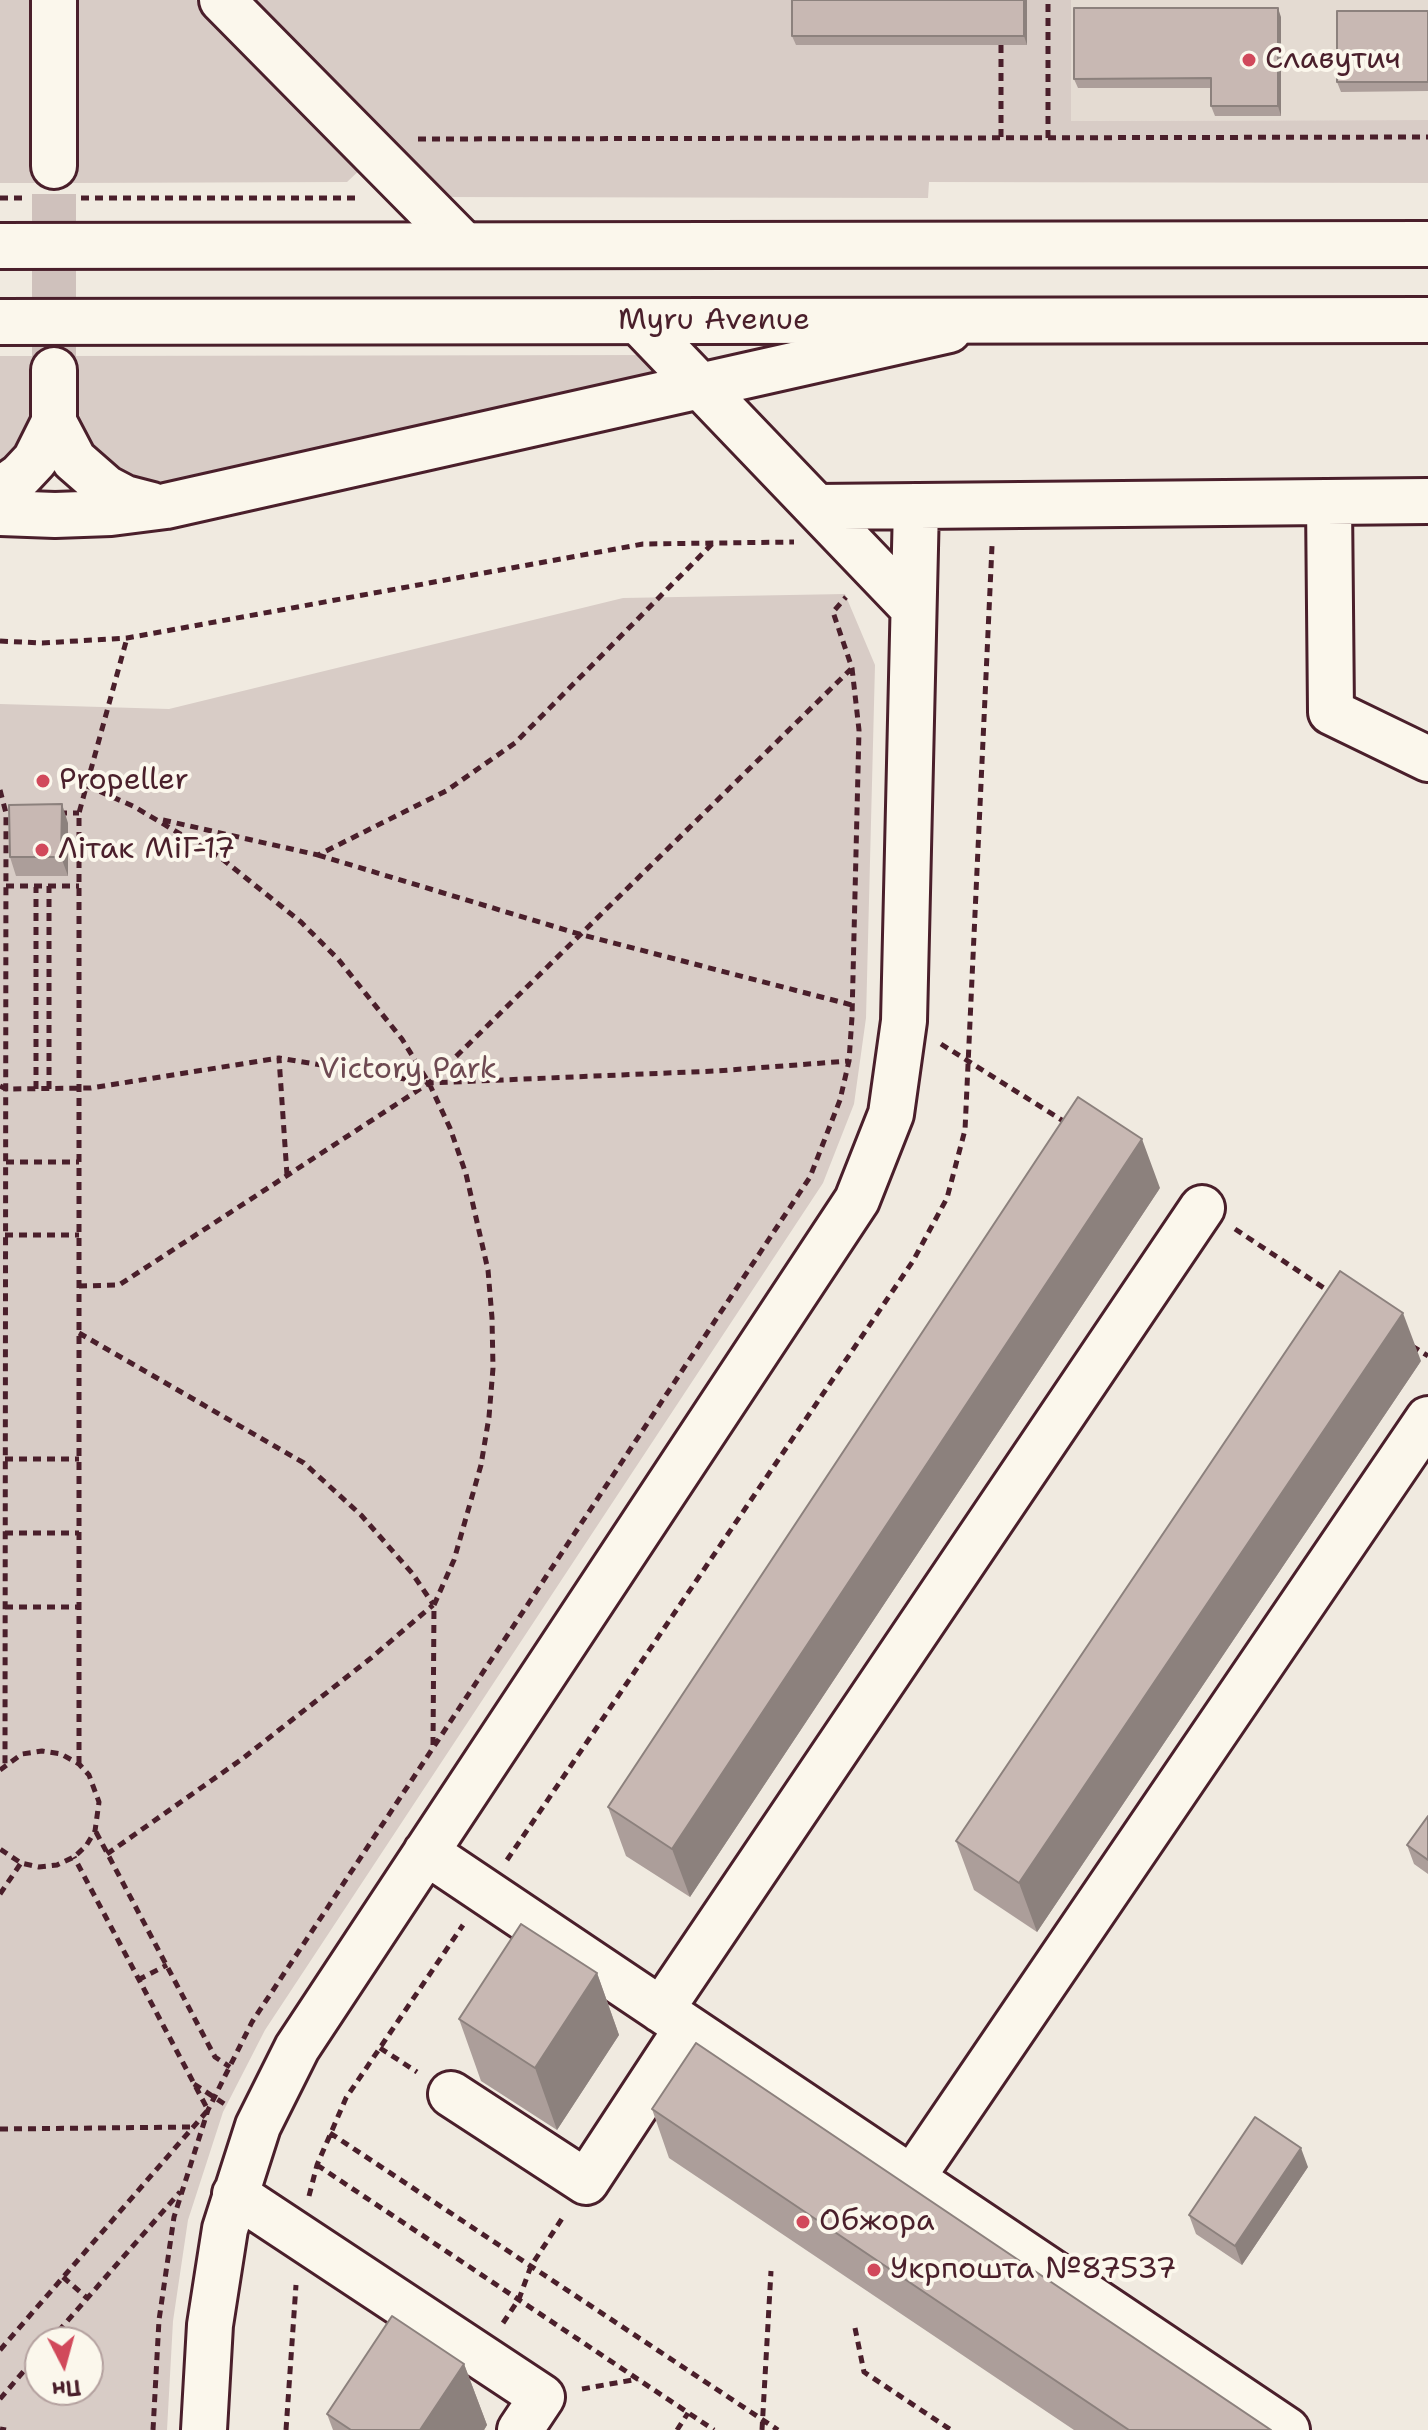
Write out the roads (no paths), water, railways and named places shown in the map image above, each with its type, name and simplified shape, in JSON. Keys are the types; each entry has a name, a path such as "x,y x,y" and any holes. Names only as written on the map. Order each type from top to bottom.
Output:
{"main road":[{"path":"54,0 54,188"},
{"path":"222,0 464,245"},
{"path":"0,246 1428,244"},
{"name":"Myru Avenue","path":"0,322 1428,320"},
{"path":"0,513 97,514 166,506 990,321"},
{"path":"639,322 913,608"},
{"path":"0,490 20,476 46,442 54,422 54,370"},
{"path":"54,422 74,460 106,488 135,501 166,506"},
{"path":"817,507 1428,501"},
{"path":"1329,502 1331,712 1428,759"},
{"path":"204,2430 210,2325 225,2229 258,2126 297,2048 857,1200 891,1114 904,1021 916,506"},
{"path":"451,2094 586,2182 674,2019 1202,1208"},
{"path":"912,2178 1428,1419"},
{"path":"426,1852 1287,2430"},
{"path":"235,2194 420,2317 531,2414"},
{"path":"395,2354 420,2317"}],"tunnel":[{"path":"54,166 54,370"}],"place":[{"name":"Славутич","path":"1249,60"},
{"name":"Propeller","path":"43,781"},
{"name":"Літак МіГ-17","path":"42,850"},
{"name":"Обжора","path":"803,2222"},
{"name":"Укрпошта №87537","path":"874,2270"}],"park label":[{"name":"Victory Park","path":"408,1070"}]}
